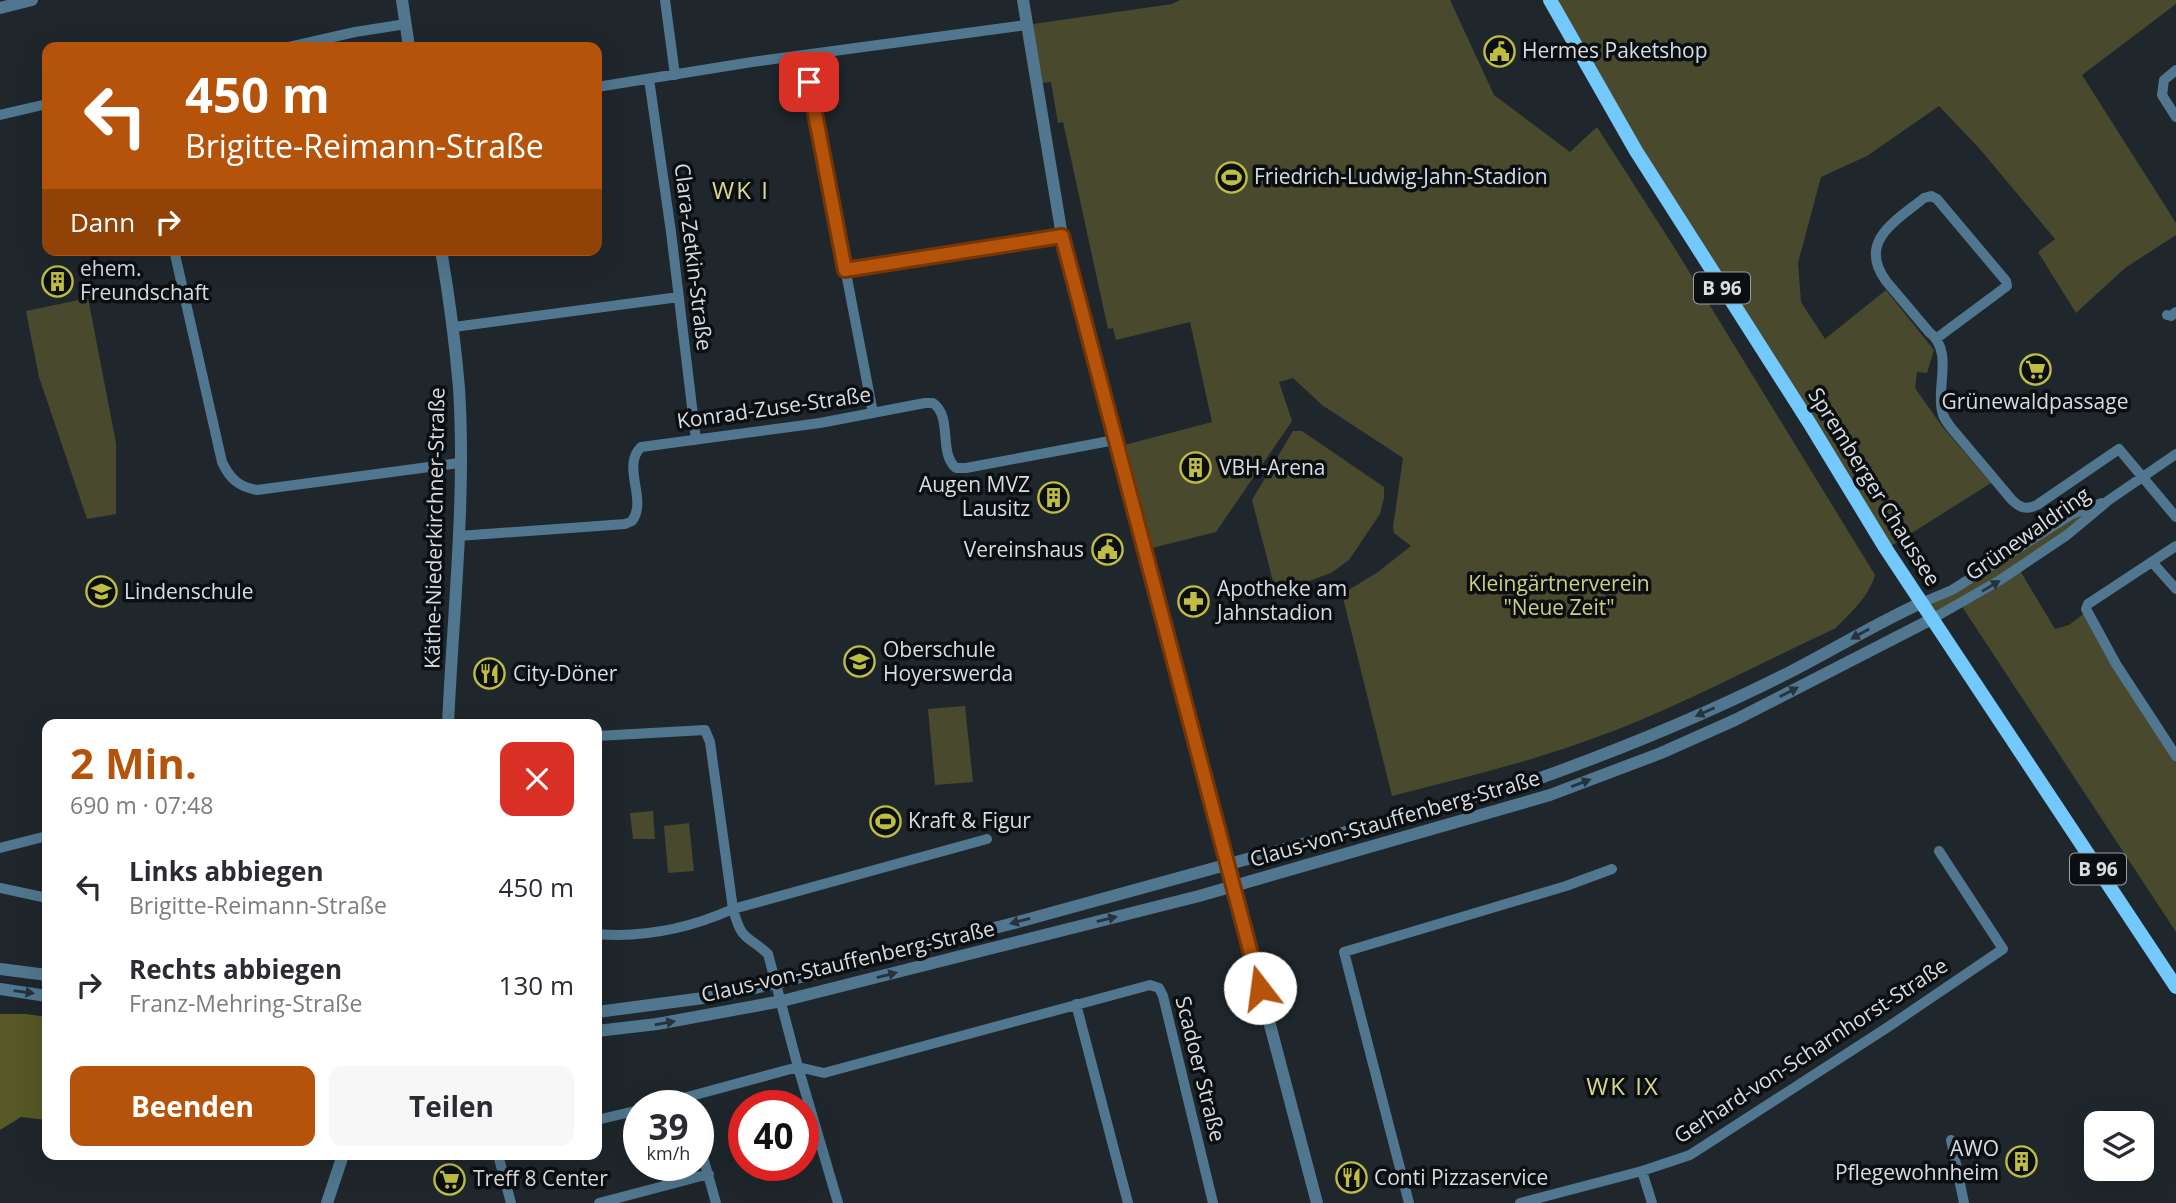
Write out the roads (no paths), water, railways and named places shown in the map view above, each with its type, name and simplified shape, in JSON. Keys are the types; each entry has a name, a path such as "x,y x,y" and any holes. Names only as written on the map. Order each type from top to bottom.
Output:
{"main road":[{"name":"Spremberger Chaussee","path":"1550,0 1636,151 1921,603 2176,987"}],"street":[{"path":"9,4 32,0"},
{"path":"402,0 408,42"},
{"path":"665,0 675,75"},
{"path":"1023,0 1062,236 1317,1203"},
{"path":"311,42 406,24"},
{"path":"602,86 1026,25"},
{"path":"804,55 873,413"},
{"path":"2176,70 2164,80 2162,95 2176,117"},
{"name":"Clara-Zetkin-Straße","path":"649,79 696,440"},
{"path":"0,116 42,105"},
{"path":"1937,338 2007,286 2006,281 1975,243 1937,199 1931,196 1924,198 1883,231 1875,256 1880,273 1886,281 1937,338 1942,356 1941,408 1944,418 2017,505 2026,508 2036,505 2119,449 2176,517"},
{"path":"845,270 1062,236"},
{"path":"175,256 222,462 232,479 241,486 257,490 460,463"},
{"name":"Käthe-Niederkirchner-Straße","path":"443,256 454,327 459,391 460,463 448,719"},
{"path":"454,327 679,297"},
{"name":"Konrad-Zuse-Straße","path":"458,536 625,524 632,521 638,511 634,457 639,448 925,403 937,406 951,463 960,468 1115,440"},
{"name":"Grünewaldring","path":"1932,619 2012,573 2067,535 2109,500 2176,454"},
{"name":"Grünewaldring","path":"1921,603 1952,590 2080,509 2109,500"},
{"path":"2176,546 2088,604 2086,612 2116,664 2176,756"},
{"path":"2152,562 2176,589"},
{"name":"Claus-von-Stauffenberg-Straße","path":"602,1011 719,996 777,983 1018,922 1532,781 1604,755 1738,697 1921,603"},
{"name":"Claus-von-Stauffenberg-Straße","path":"602,1030 657,1024 782,1001 1234,887 1550,794 1661,753 1735,720 1932,619"},
{"path":"602,736 699,728 705,730 710,742 733,909 738,928 744,937 768,954 838,1203"},
{"path":"0,848 42,837"},
{"path":"602,934 621,936 684,928 733,909 987,839"},
{"name":"Gerhard-von-Scharnhorst-Straße","path":"1520,1203 1643,1171 1690,1155 2003,950 1938,851"},
{"path":"1409,1203 1344,952 1566,886 1612,869"},
{"path":"0,888 42,897"},
{"path":"0,969 42,974"},
{"name":"Scadoer Straße","path":"798,1067 824,1073 1150,985 1159,988 1163,996 1213,1203"},
{"path":"0,989 42,995"},
{"path":"1076,1004 1128,1203"},
{"path":"714,1093 798,1067"},
{"path":"602,1120 623,1114"},
{"path":"1951,1140 1964,1203"},
{"path":"327,1203 341,1160"},
{"path":"499,1160 511,1203"},
{"path":"1643,1171 1652,1203"},
{"path":"598,1203 682,1181"},
{"path":"711,1181 716,1203"}],"place":[{"name":"Hermes Paketshop","path":"1499,51"},
{"name":"Friedrich-Ludwig-Jahn-Stadion","path":"1231,177"},
{"name":"ehem. Freundschaft","path":"57,281"},
{"name":"Grünewaldpassage","path":"2035,370"},
{"name":"VBH-Arena","path":"1196,468"},
{"name":"Augen MVZ Lausitz","path":"1053,497"},
{"name":"Vereinshaus","path":"1107,550"},
{"name":"Lindenschule","path":"101,592"},
{"name":"Apotheke am Jahnstadion","path":"1194,601"},
{"name":"Oberschule Hoyerswerda","path":"860,662"},
{"name":"City-Döner","path":"490,674"},
{"name":"Kraft & Figur","path":"885,821"},
{"name":"AWO Pflegewohnheim","path":"2022,1161"},
{"name":"Conti Pizzaservice","path":"1351,1178"},
{"name":"Treff 8 Center","path":"450,1179"}],"district":[{"name":"WK I","path":"741,191"},
{"name":"WK IX","path":"1623,1087"}],"park label":[{"name":"Kleingärtnerverein \"Neue Zeit\"","path":"1559,596"}]}
